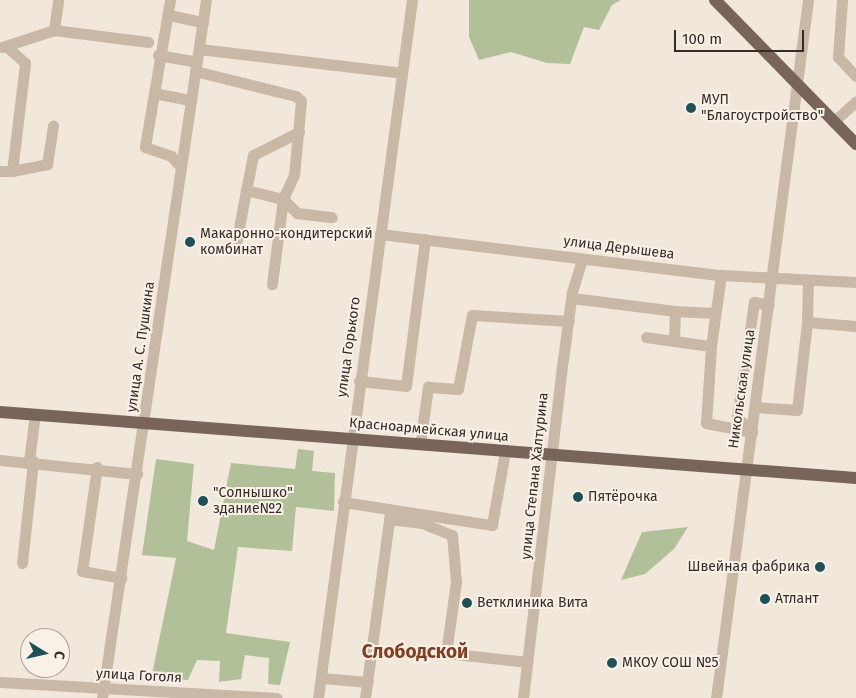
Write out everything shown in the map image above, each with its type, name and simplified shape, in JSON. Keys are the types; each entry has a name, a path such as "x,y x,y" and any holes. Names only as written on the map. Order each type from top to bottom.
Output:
{"main road":[{"path":"715,0 856,144"},
{"name":"Красноармейская улица","path":"0,412 146,420 554,455 747,467 856,478"}],"street":[{"path":"54,30 58,0"},
{"path":"170,0 169,15 158,55 145,146 171,156 180,167"},
{"name":"улица А. С. Пушкина","path":"103,693 146,420 180,167 206,0"},
{"name":"улица Горького","path":"318,698 351,438 412,0"},
{"name":"Никольская улица","path":"716,698 808,0"},
{"path":"842,0 838,57 856,76"},
{"path":"169,15 202,22"},
{"path":"4,47 54,30 148,42"},
{"path":"4,47 26,63 12,171"},
{"path":"199,49 402,73"},
{"path":"158,55 296,96 302,108 294,175 283,199 272,284"},
{"path":"154,93 191,100"},
{"path":"833,122 856,101"},
{"path":"0,171 12,171 47,164 53,125"},
{"path":"235,250 253,156 299,132"},
{"path":"246,190 283,199 297,214 332,217"},
{"name":"улица Дерышева","path":"380,234 721,275 856,282"},
{"path":"359,381 406,386 425,239"},
{"name":"улица Степана Халтурина","path":"523,698 572,298 582,259"},
{"path":"721,275 714,313 706,423 752,432"},
{"path":"755,407 797,410 807,322 808,280"},
{"path":"572,298 675,311 714,313"},
{"path":"752,432 737,417 754,302 769,305"},
{"path":"674,341 675,311"},
{"path":"420,444 428,387 458,389 472,315 569,321"},
{"path":"807,322 856,326"},
{"path":"646,337 711,346"},
{"path":"22,563 35,414"},
{"path":"390,514 492,525 505,451"},
{"path":"0,460 97,467 137,474"},
{"path":"97,467 82,571 121,578"},
{"path":"343,502 422,523 452,535 456,582 446,653 528,662"},
{"path":"366,698 390,514"},
{"path":"322,678 368,682"},
{"name":"улица Гоголя","path":"0,682 103,693 277,698"}],"green space":[{"path":"469,0 621,0 612,5 599,30 584,27 570,64 547,63 511,52 479,60 469,37"},
{"path":"298,449 314,451 312,471 335,473 334,511 296,507 292,551 238,547 226,633 290,642 280,685 268,684 269,658 245,655 241,679 219,682 220,661 197,660 188,680 151,679 176,558 142,555 156,459 194,464 187,541 214,550 231,463 295,469"},
{"path":"688,527 674,549 645,574 621,580 642,532"}],"place":[{"name":"МУП \"Благоустройство\"","path":"691,108"},
{"name":"Макаронно-кондитерский комбинат","path":"190,242"},
{"name":"Пятёрочка","path":"578,497"},
{"name":"\"Солнышко\" здание№2","path":"203,501"},
{"name":"Швейная фабрика","path":"820,567"},
{"name":"Атлант","path":"765,599"},
{"name":"Ветклиника Вита","path":"467,603"},
{"name":"МКОУ СОШ №5","path":"612,663"}],"district":[{"name":"Слободской","path":"415,652"}]}
